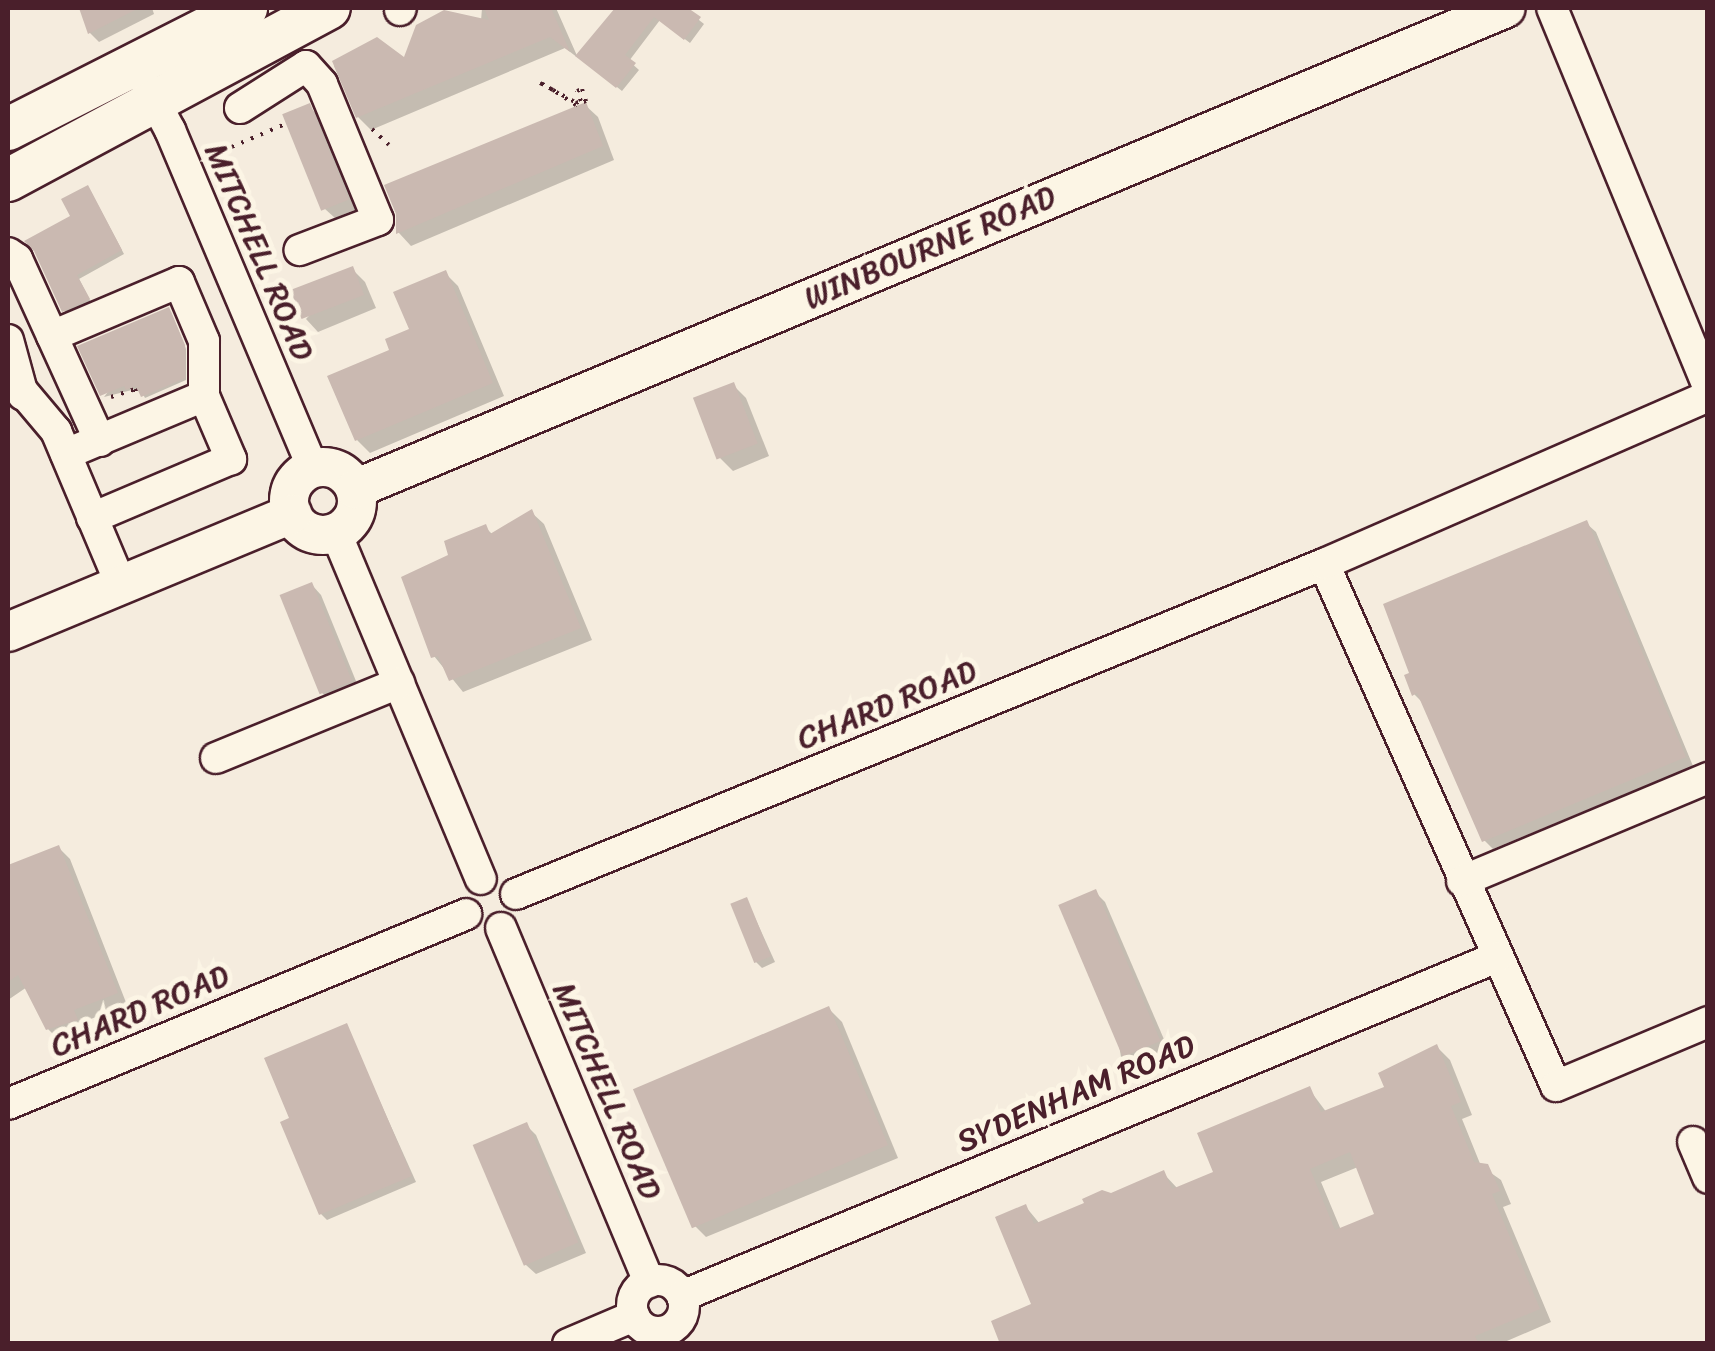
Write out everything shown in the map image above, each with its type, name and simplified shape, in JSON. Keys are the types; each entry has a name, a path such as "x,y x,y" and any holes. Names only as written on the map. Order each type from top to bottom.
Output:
{"highway":[{"path":"8,180 246,8"},
{"path":"8,129 144,83 329,8"}],"main road":[{"name":"WINBOURNE ROAD","path":"355,489 1506,8"},
{"path":"312,469 338,470 355,489 356,510 336,533 315,535 292,514 295,483 312,469"},
{"path":"8,632 292,514"}],"street":[{"path":"1552,8 1708,386"},
{"path":"240,108 306,66 322,84 378,220 300,250"},
{"name":"MITCHELL ROAD","path":"144,83 312,469"},
{"path":"8,253 18,259 100,441"},
{"path":"52,336 179,282 204,341 204,396 231,460 92,518"},
{"path":"8,340 15,386 61,442 121,585"},
{"path":"61,442 100,441 204,396"},
{"name":"CHARD ROAD","path":"516,894 1324,564 1708,396"},
{"path":"336,533 481,879"},
{"path":"1324,564 1556,1086 1708,1022"},
{"path":"216,758 399,683"},
{"path":"1462,881 1708,778"},
{"path":"481,879 502,880 516,894 515,914 501,928 479,928 466,914 466,894 481,879"},
{"name":"CHARD ROAD","path":"8,1104 466,914"},
{"name":"MITCHELL ROAD","path":"501,928 649,1282"},
{"name":"SYDENHAM ROAD","path":"682,1296 1497,957"},
{"path":"1693,1142 1708,1178"},
{"path":"649,1282 670,1283 682,1296 682,1315 670,1337 648,1330 634,1316 634,1296 649,1282"},
{"path":"568,1344 634,1316"}],"path":[{"path":"540,83 553,90 576,103 581,101 577,91 582,90 586,101 576,104 553,90"},
{"path":"363,120 389,146"},
{"path":"220,168 227,166 222,152 284,125"},
{"path":"83,404 132,389 140,402"}],"building":[{"path":"79,8 139,8 88,34"},
{"path":"484,8 551,8 570,52 550,37 356,118 332,61 377,37 404,57 416,25 444,10 489,20"},
{"path":"615,8 688,8 701,17 684,40 654,17 625,55 636,63 616,88 575,56"},
{"path":"586,102 603,146 396,234 396,214 384,185"},
{"path":"310,103 349,199 321,211 282,114"},
{"path":"88,185 122,250 77,275 90,299 62,312 34,251 24,241 70,216 61,199"},
{"path":"353,266 364,295 302,319 290,290"},
{"path":"446,270 493,383 355,441 327,376 389,350 385,339 409,329 393,292"},
{"path":"169,307 185,345 185,378 141,397 136,386 126,390 124,386 100,396 77,346"},
{"path":"734,382 758,444 717,459 693,398"},
{"path":"532,509 581,628 449,681 438,656 431,658 401,577 448,555 444,541 486,524 490,534"},
{"path":"1587,520 1686,757 1482,842 1417,693 1412,696 1404,675 1409,673 1383,604"},
{"path":"312,582 352,681 320,694 280,595"},
{"path":"59,845 118,993 74,1010 78,1020 46,1030 18,975 8,982 8,865"},
{"path":"1096,889 1160,1041 1123,1057 1058,905"},
{"path":"747,897 771,956 754,963 730,904"},
{"path":"829,1006 888,1145 692,1228 633,1089"},
{"path":"347,1023 412,1176 319,1215 280,1122 289,1118 264,1058"},
{"path":"1437,1044 1461,1102 1451,1106 1474,1162 1488,1164 1500,1191 1492,1194 1540,1309 1475,1336 1479,1344 1000,1344 991,1321 1031,1304 995,1217 1026,1204 1034,1224 1084,1203 1082,1199 1102,1190 1111,1193 1164,1170 1172,1189 1213,1172 1197,1133 1310,1086 1321,1112 1384,1087 1378,1073","holes":["1350,1152 1374,1214 1335,1230 1310,1169"]},
{"path":"527,1122 578,1243 524,1266 473,1145"}]}
